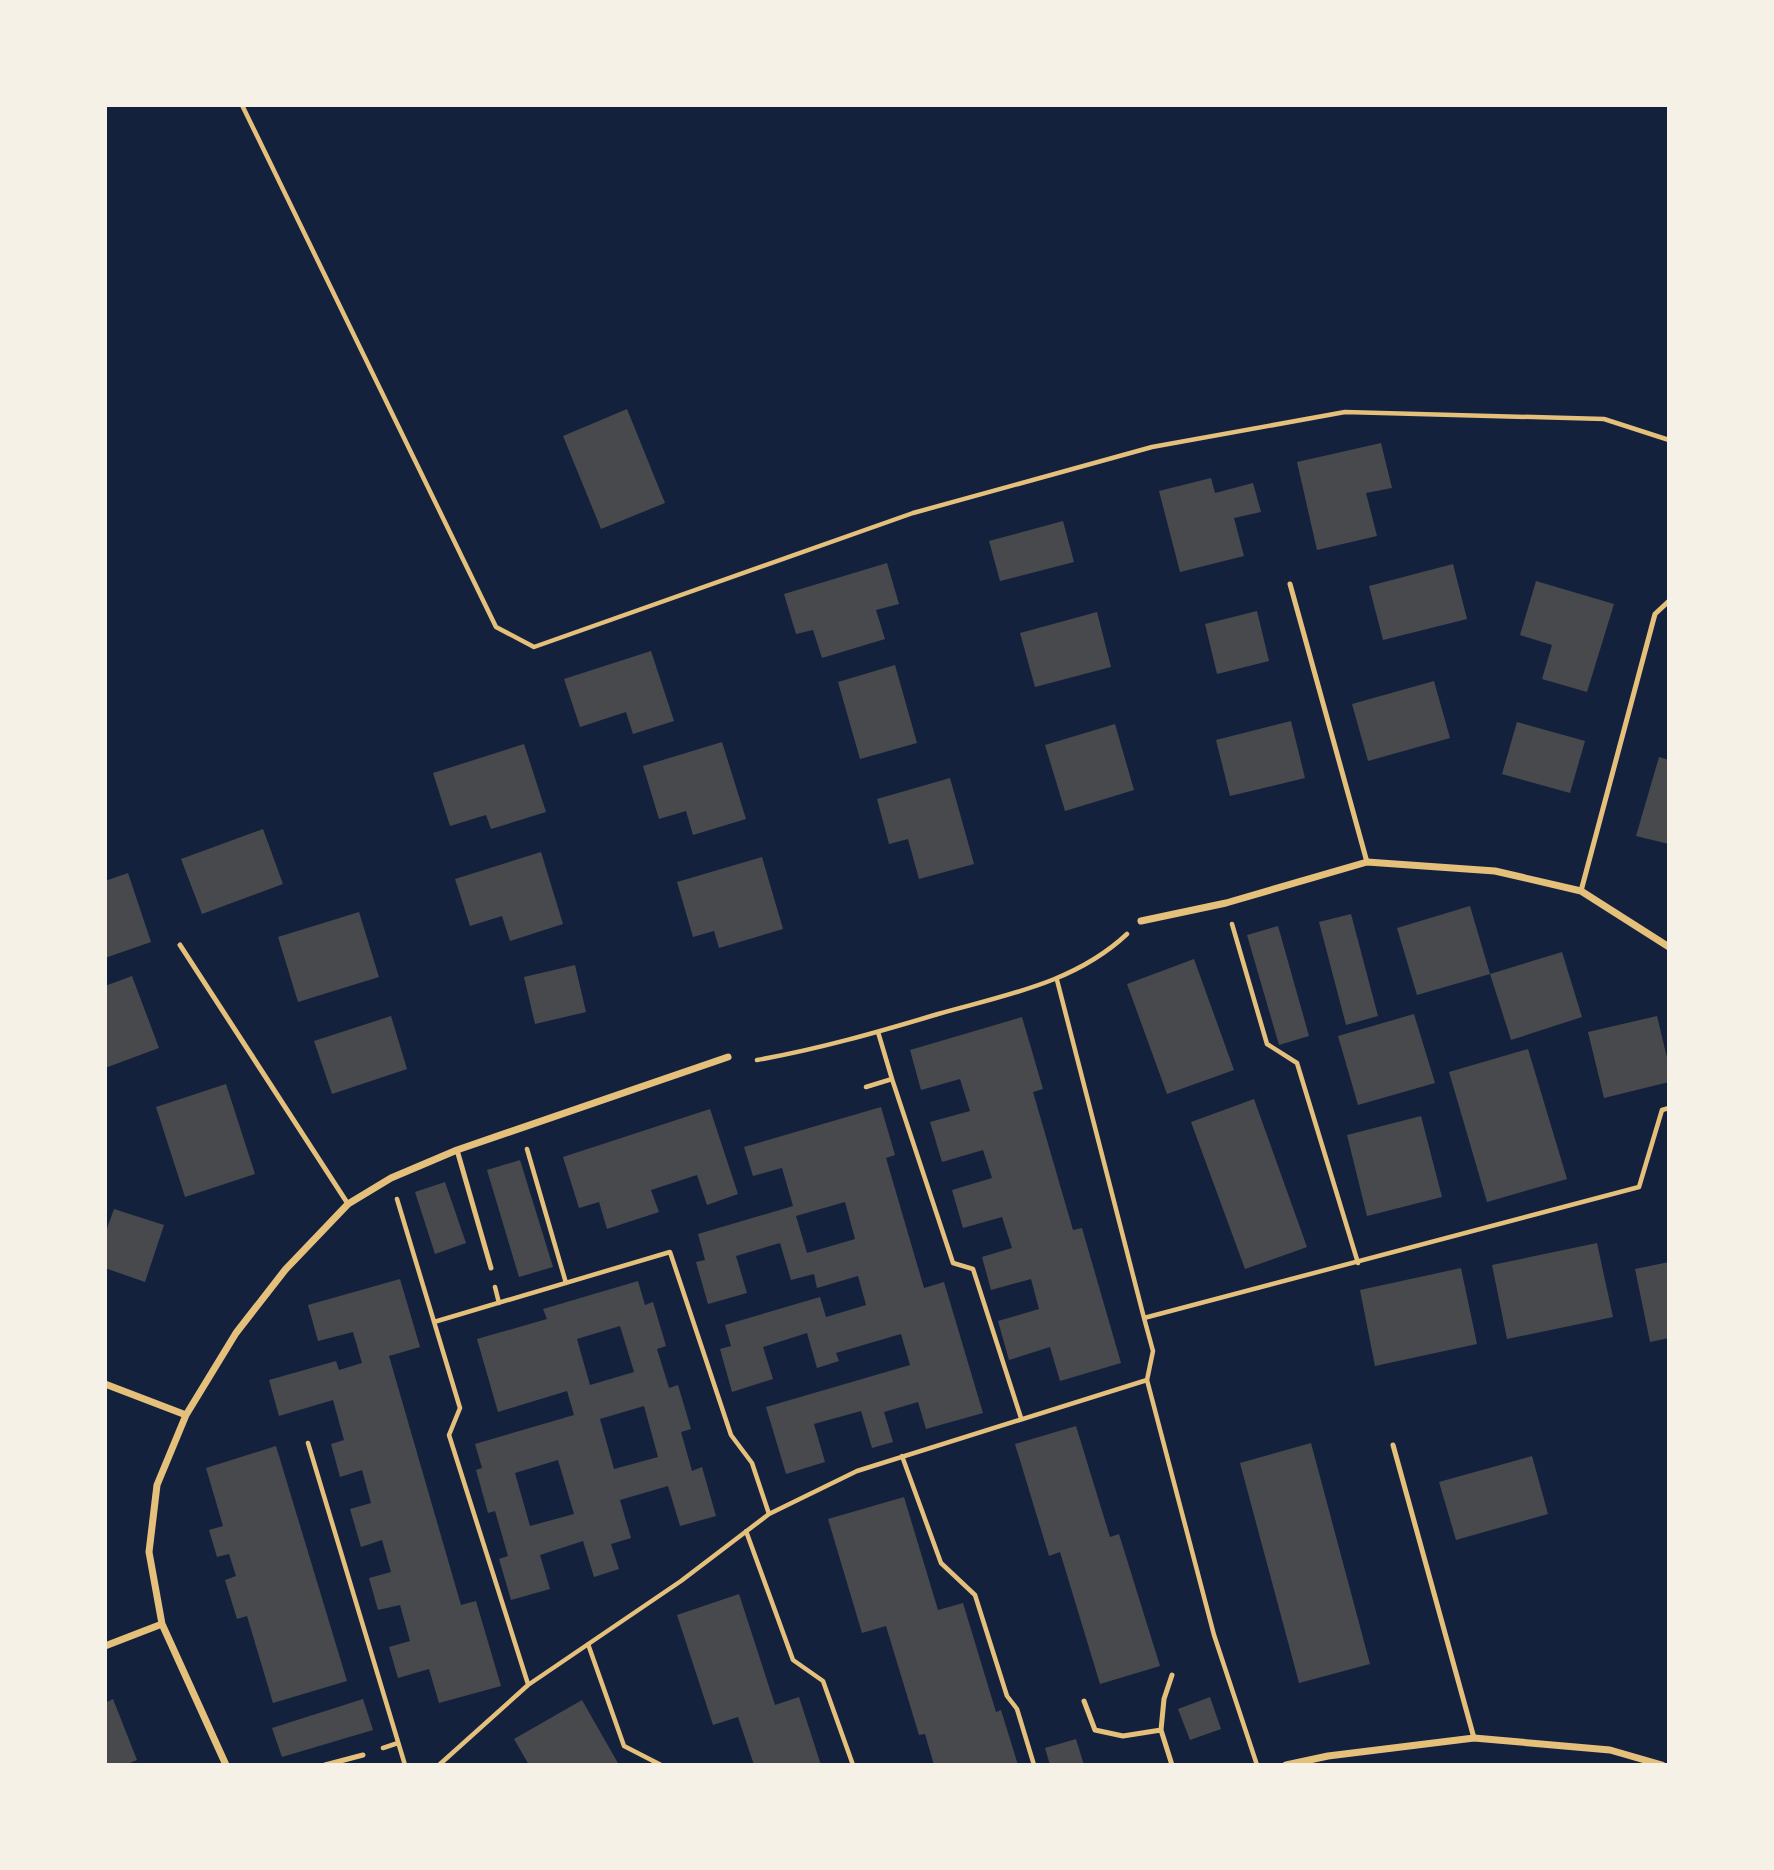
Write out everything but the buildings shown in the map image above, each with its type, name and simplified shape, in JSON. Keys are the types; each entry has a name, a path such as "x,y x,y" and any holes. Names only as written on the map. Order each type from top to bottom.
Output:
{"street":[{"path":"1141,920 1226,903 1367,862 1495,871 1581,891 1669,947"},
{"path":"226,1765 162,1625 149,1552 158,1485 186,1415 244,1322 285,1270 348,1204 391,1178 457,1150 728,1057"},
{"path":"105,1384 186,1415"},
{"path":"105,1646 162,1625"},
{"path":"1286,1765 1328,1756 1474,1738 1610,1750 1662,1765"}],"lane":[{"path":"1290,584 1367,862"},
{"path":"1581,891 1656,614 1669,601"},
{"path":"180,946 348,1204"},
{"path":"457,1150 491,1268"},
{"path":"1393,1445 1474,1738"},
{"path":"1172,1675 1164,1699 1161,1730 1172,1765"},
{"path":"1084,1701 1095,1730 1123,1736 1161,1730"},
{"path":"326,1765 363,1755"}],"path":[{"path":"242,105 496,627 534,647 914,513 1152,447 1345,412 1604,419 1669,440"},
{"path":"1226,903 1267,1044 1297,1063 1358,1263"},
{"path":"757,1060 814,1050 1056,980 1105,954 1141,920"},
{"path":"1056,980 1153,1351 1147,1380 1214,1635 1257,1765"},
{"path":"878,1032 953,1263 973,1269 1021,1418"},
{"path":"866,1087 892,1079"},
{"path":"1144,1318 1639,1187 1662,1110 1669,1108"},
{"path":"521,1128 566,1283"},
{"path":"391,1178 460,1408 449,1435 528,1685"},
{"path":"434,1322 670,1252 731,1434 752,1463 769,1514"},
{"path":"439,1765 528,1685 681,1581 769,1514 858,1471 1147,1380"},
{"path":"308,1443 405,1765"},
{"path":"902,1456 941,1563 975,1595 1007,1696 1017,1709 1034,1765"},
{"path":"746,1531 793,1660 823,1681 853,1765"},
{"path":"588,1644 624,1746 661,1765"}]}
